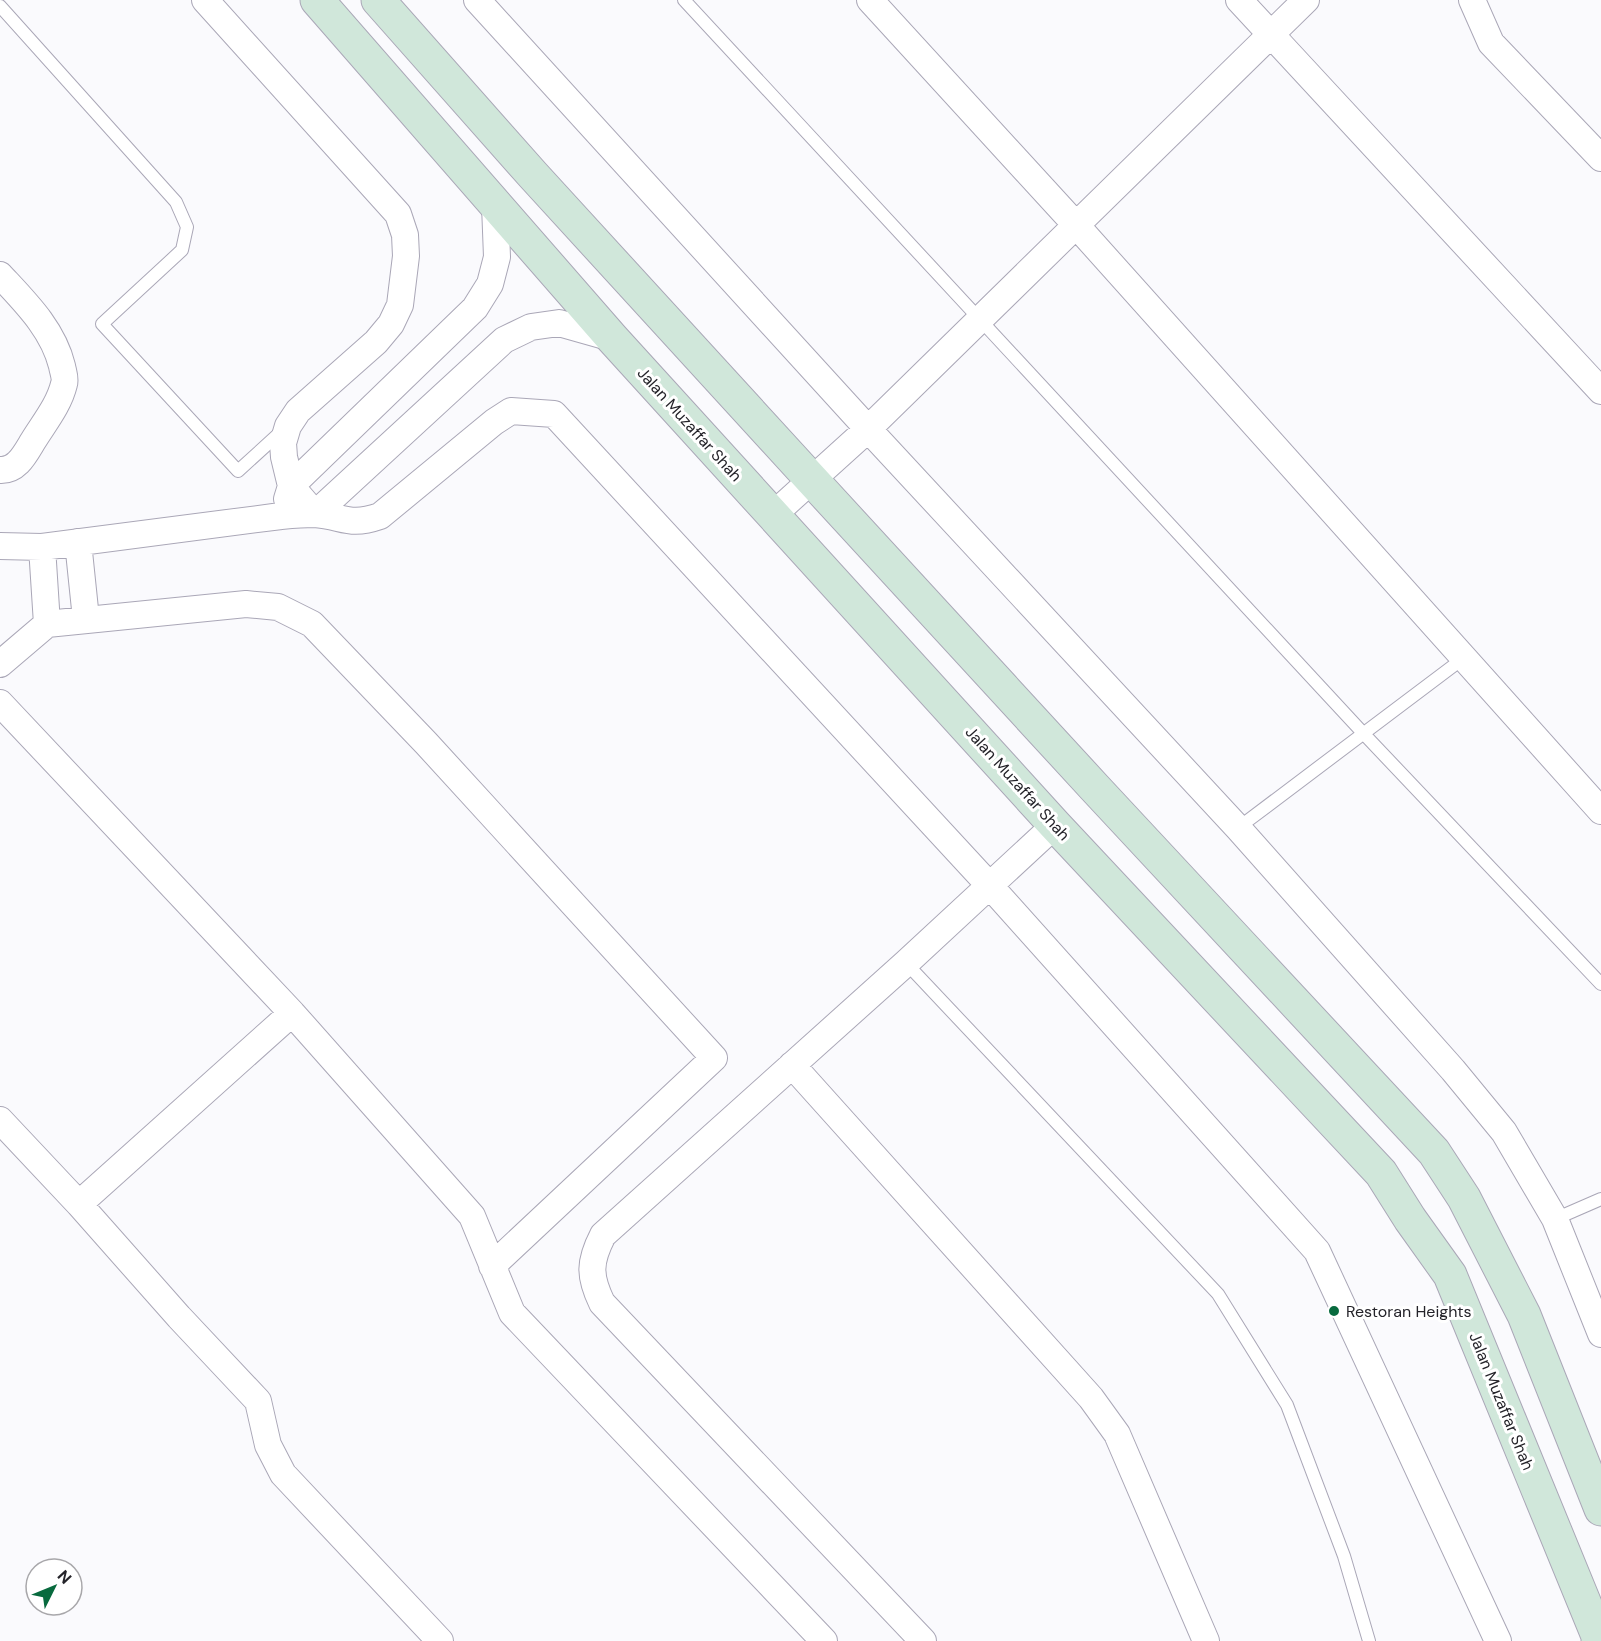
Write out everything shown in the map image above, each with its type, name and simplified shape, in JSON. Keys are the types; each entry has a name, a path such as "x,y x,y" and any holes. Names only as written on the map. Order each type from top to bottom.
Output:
{"main road":[{"name":"Jalan Muzaffar Shah","path":"317,0 612,338 1055,825 1381,1173 1450,1275 1598,1636 1598,1641"},
{"path":"378,0 533,175 812,480 1434,1152 1464,1198 1524,1315 1601,1509"}],"street":[{"path":"205,0 398,214 405,235 406,256 400,305 391,324 376,342 298,411 288,426 283,443 291,486 315,514"},
{"path":"477,0 868,429 1238,828 1453,1070 1504,1132 1555,1219 1601,1335"},
{"path":"870,0 1076,225 1601,811"},
{"path":"1239,0 1601,391"},
{"path":"773,515 868,429 1305,0"},
{"path":"1472,0 1491,43 1601,158"},
{"path":"280,516 291,486 475,308 490,284 497,257 495,205"},
{"path":"0,275 33,310 51,336 66,381 59,399 21,462 6,470 0,470"},
{"path":"315,514 504,340 531,327 560,323 612,338"},
{"path":"0,546 42,547 280,516 315,514 347,521 365,521 380,516 494,422 511,411 554,414 990,886 1317,1251 1498,1641"},
{"path":"78,542 86,619"},
{"path":"42,547 47,624"},
{"path":"0,664 47,624 86,619 246,604 278,607 312,624 434,752 714,1058 492,1266"},
{"path":"0,703 292,1013 472,1216 512,1313 824,1641"},
{"path":"923,1641 602,1304 594,1287 591,1268 595,1250 603,1234 906,963 1055,825"},
{"path":"79,1204 292,1013"},
{"path":"792,1065 1091,1398 1117,1434 1206,1641"},
{"path":"0,1120 258,1401 268,1445 284,1473 440,1641"}],"lane":[{"path":"684,0 1363,733 1601,984"},
{"path":"0,6 176,202 187,227 182,250 102,324 238,471 288,426"},
{"path":"1238,828 1465,657"},
{"path":"906,963 1218,1294 1287,1405 1344,1556 1369,1641"},
{"path":"1555,1219 1601,1199"}],"place":[{"name":"Restoran Heights","path":"1334,1311"}]}
